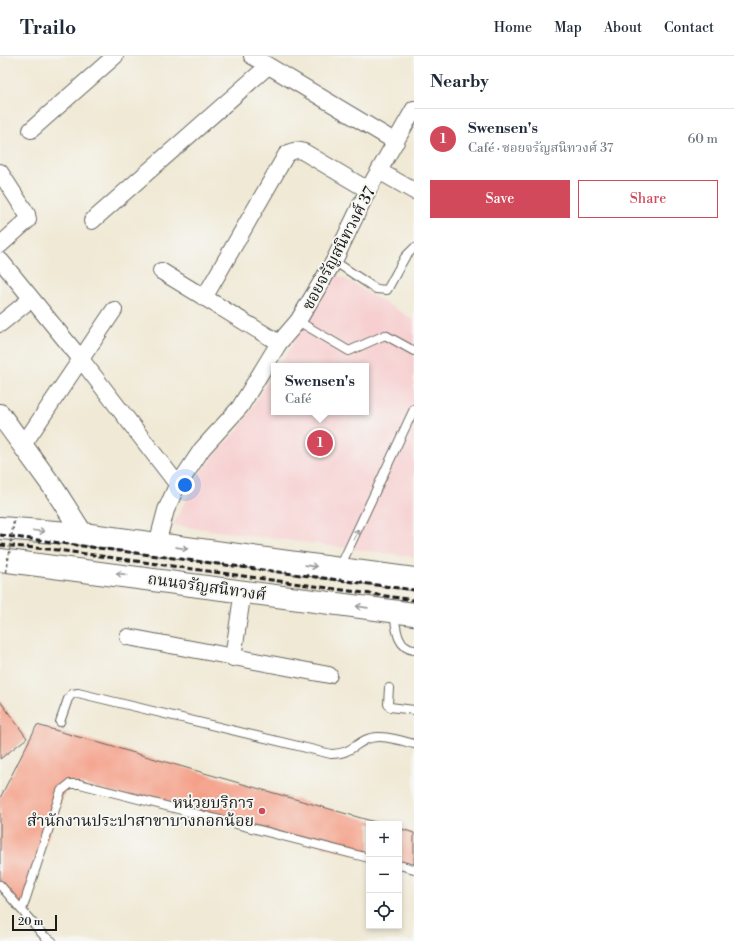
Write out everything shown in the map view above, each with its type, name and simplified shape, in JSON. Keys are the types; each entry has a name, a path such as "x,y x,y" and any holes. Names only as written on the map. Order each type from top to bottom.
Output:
{"main road":[{"path":"7,524 414,579"},
{"name":"ถนนจรัญสนิทวงศ์","path":"3,566 243,590 404,613"}],"street":[{"path":"31,130 115,56"},
{"path":"252,56 396,142"},
{"path":"92,221 268,66"},
{"name":"ซอยจรัญสนิทวงศ์ 37","path":"157,544 166,510 178,485 202,449 240,407 279,343 298,321 334,261 368,190 414,109"},
{"path":"204,298 279,168 290,152 299,150 304,152 368,190"},
{"path":"379,171 414,191"},
{"path":"0,172 27,214 28,220 0,245"},
{"path":"1,261 80,358 178,485"},
{"path":"161,271 279,343"},
{"path":"0,324 31,299"},
{"path":"23,445 80,358 114,310"},
{"path":"0,414 55,490 83,534"},
{"path":"233,658 243,590"},
{"path":"128,637 329,675"}],"lane":[{"path":"334,261 376,289 387,290 405,257 414,248"},
{"path":"298,321 349,351 385,335 414,351"},
{"path":"339,570 414,409"},
{"path":"404,613 398,635 402,644 410,650 414,650"},
{"path":"389,688 388,704 390,707 414,710"},
{"path":"60,722 68,699 72,694 78,693 331,754 341,754 366,739 378,736 414,744"},
{"path":"22,910 61,791 70,784 88,786 366,857"},
{"path":"402,866 414,869"},
{"path":"0,885 44,936 52,941"}],"path":[{"path":"3,566 7,524"}],"shaded area":[{"path":"336,274 414,320 414,557 173,525 200,472 239,429 271,378 271,415 369,415 369,363 281,363"}],"building":[{"path":"0,701 27,738 0,759"},
{"name":"หน่วยบริการ สำนักงานประปาสาขาบางกอกน้อย","path":"37,725 372,821 366,821 366,857 80,784 67,785 22,910 0,885 0,798"},
{"path":"402,829 414,833 414,869 402,866"}],"railway":[{"path":"0,535 414,590"},
{"path":"0,545 58,550 414,600"}],"place":[{"name":"Swensen's","path":"320,443"},
{"name":"หน่วยบริการ สำนักงานประปาสาขาบางกอกน้อย","path":"262,811"}]}
